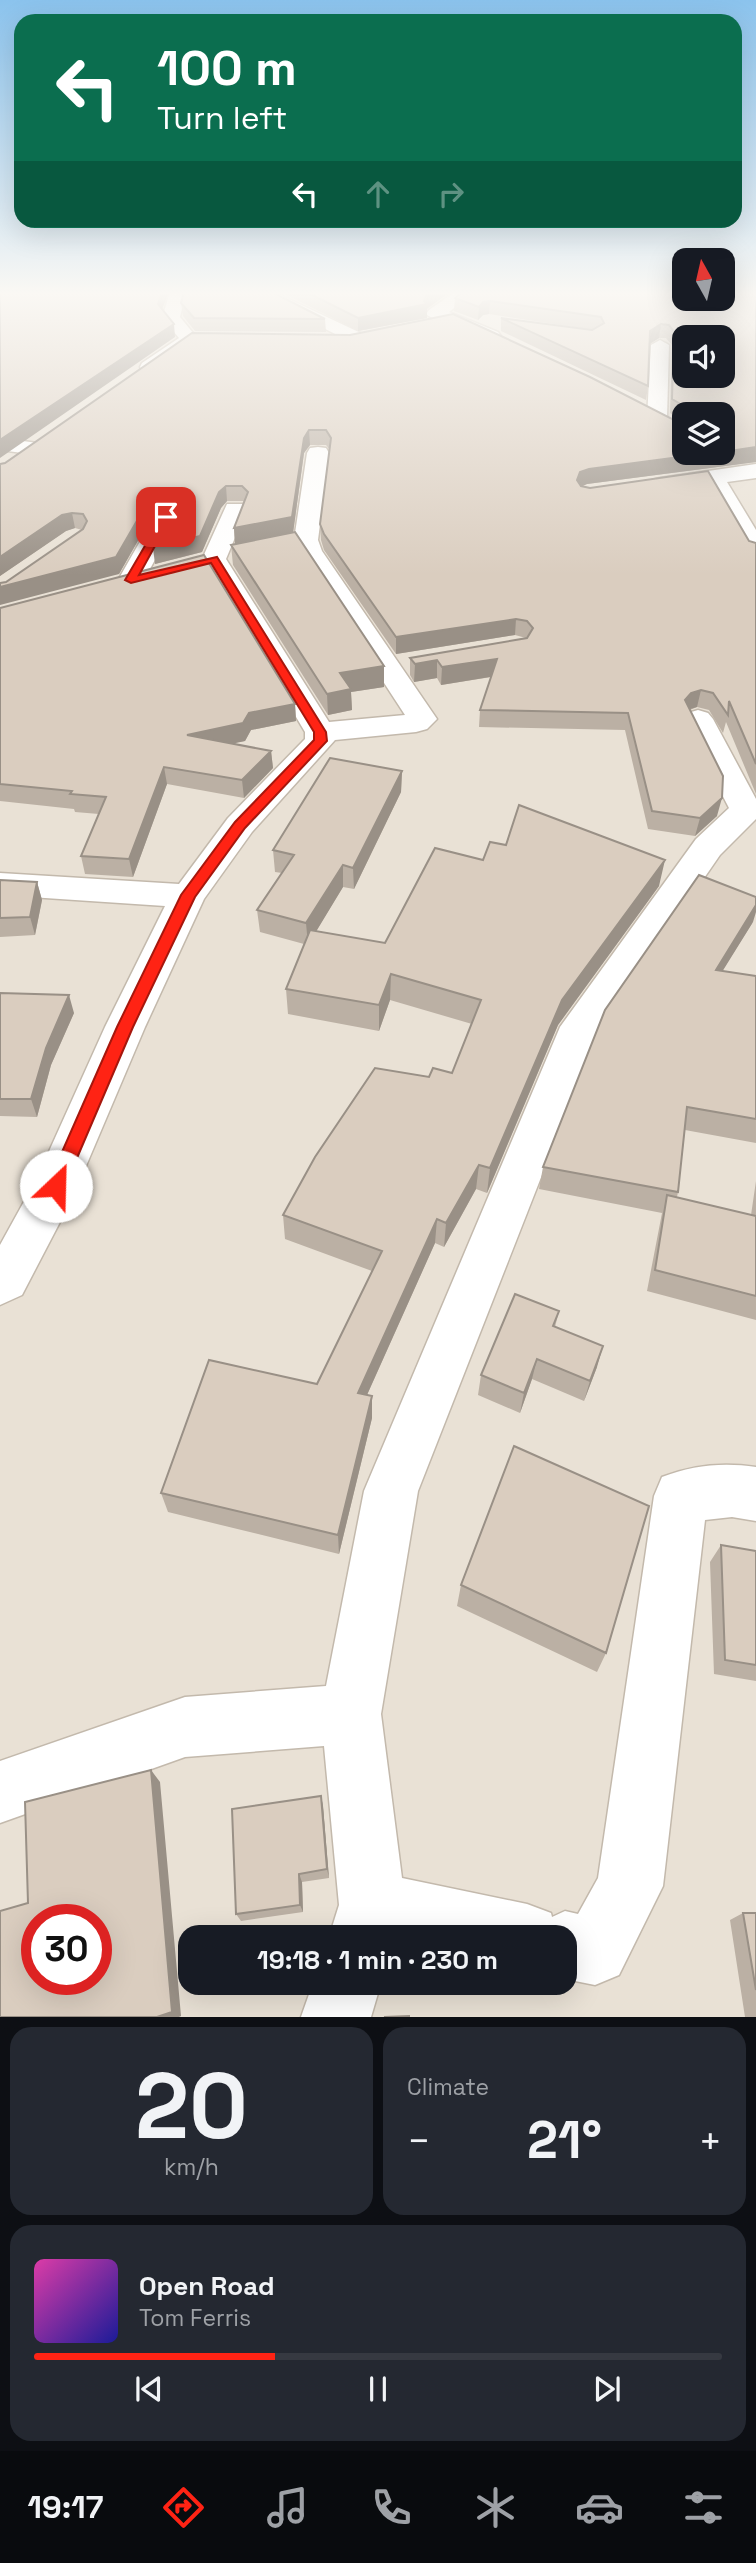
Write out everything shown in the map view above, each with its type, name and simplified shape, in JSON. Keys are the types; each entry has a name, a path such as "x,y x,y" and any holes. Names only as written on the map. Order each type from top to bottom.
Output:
{"street":[{"path":"657,418 658,386"},
{"path":"637,407 672,426"},
{"path":"10,463 51,433"},
{"path":"0,444 30,448"},
{"path":"318,453 306,540 310,551 401,665 422,719 416,723 320,732"},
{"path":"735,459 756,470"},
{"path":"638,487 756,470"},
{"path":"714,478 756,551"},
{"path":"105,587 202,562 234,509"},
{"path":"131,580 166,517"},
{"path":"279,546 306,540"},
{"path":"0,1284 56,1186 125,1027 188,895 240,825 320,741 320,732 202,562"},
{"path":"407,1925 367,1921 351,1714 391,1491 580,1027 708,847 746,810 698,719"},
{"path":"0,884 188,895"},
{"path":"577,1947 595,1951 630,1886 681,1496 732,1490 756,1494"},
{"path":"0,1792 185,1727 351,1714"},
{"path":"336,2017 343,1995"}],"shaded area":[{"path":"0,386 756,386 756,2017 0,2017"}],"building":[{"path":"0,386 81,386 0,440"},
{"path":"116,386 608,386 672,419 672,458 589,469 580,472 577,480 581,486 590,488 708,471 749,541 756,543 756,764 729,701 728,715 713,693 701,690 691,693 685,700 723,776 722,798 700,818 652,811 628,713 480,710 497,659 442,667 437,660 415,664 410,658 527,638 533,628 527,621 516,619 396,637 324,534 320,524 331,438 326,430 309,430 304,438 292,517 234,528 248,492 242,486 226,486 219,492 200,536 153,548 178,502 172,494 156,494 149,500 116,557 0,587 0,583 6,582 83,529 87,521 83,514 62,515 0,557 0,464"},
{"path":"756,386 756,447 735,450 735,402 677,402 672,399 672,388"},
{"path":"295,532 384,666 340,673 351,689 327,694 231,545"},
{"path":"204,555 295,704 249,713 243,723 187,735 271,751 242,780 164,767 129,859 81,856 106,797 0,784 0,608"},
{"path":"330,758 402,771 353,868 343,865 306,923 257,910 294,855 273,850"},
{"path":"519,805 665,860 562,1000 490,1168 479,1165 446,1223 437,1219 358,1393 372,1396 338,1535 161,1493 209,1360 317,1384 382,1251 283,1215 315,1157 375,1068 429,1077 433,1068 452,1073 481,1000 391,974 379,1005 286,989 310,930 385,943 435,848 483,860 490,842 506,845"},
{"path":"699,875 756,897 756,905 716,970 756,976 756,1119 687,1107 678,1192 543,1167 605,1010"},
{"path":"0,880 37,882 30,917 0,918"},
{"path":"0,993 69,995 46,1048 31,1099 0,1099"},
{"path":"667,1195 756,1216 756,1296 655,1270"},
{"path":"515,1294 559,1311 553,1326 603,1346 590,1381 537,1359 524,1393 481,1375"},
{"path":"514,1446 649,1506 606,1653 461,1585"},
{"path":"721,1545 756,1551 756,1665 725,1660"},
{"path":"151,1770 172,2012 157,2017 0,2017 0,1911 21,1905 21,1995 112,1995 112,1904 24,1904 28,1903 25,1802"},
{"path":"321,1796 327,1869 299,1874 300,1905 236,1914 232,1809"},
{"path":"743,1913 756,1913 756,1990"}],"route":[{"path":"56,1186 125,1027 188,895 240,825 320,741 320,732 214,559 131,580 166,517"}]}
